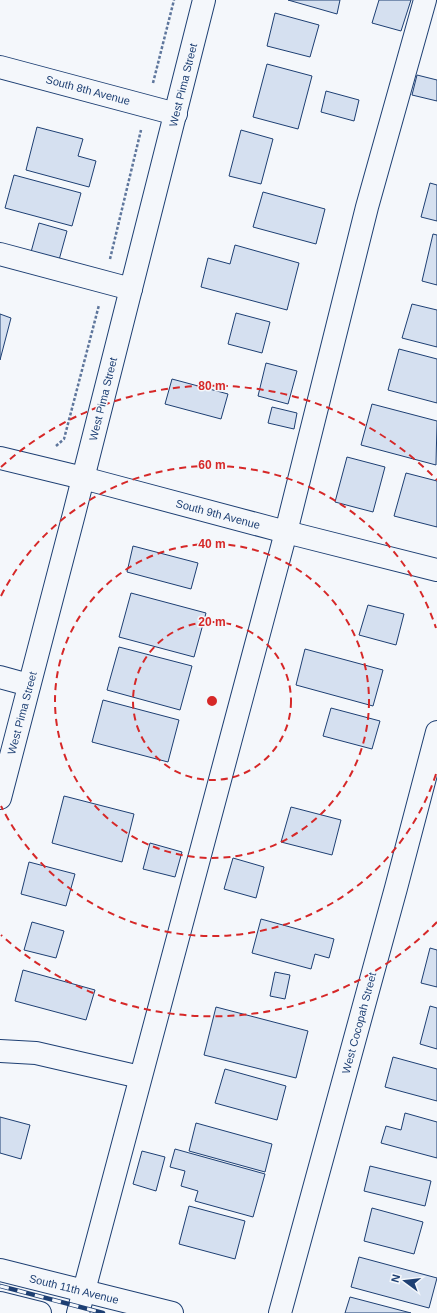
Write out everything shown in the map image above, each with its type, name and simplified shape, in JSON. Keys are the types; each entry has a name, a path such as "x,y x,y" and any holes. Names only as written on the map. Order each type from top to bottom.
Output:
{"street":[{"name":"West Pima Street","path":"0,798 84,478 204,0"},
{"path":"78,1313 286,532 367,207 425,0"},
{"name":"South 8th Avenue","path":"0,67 176,114"},
{"path":"0,254 132,289"},
{"name":"South 9th Avenue","path":"0,458 84,478 286,532 437,570"},
{"path":"0,677 29,685"},
{"name":"West Cocopah Street","path":"280,1313 394,896 437,732"},
{"path":"0,1051 36,1053 140,1076"},
{"name":"South 11th Avenue","path":"0,1270 172,1313"},
{"path":"0,1303 40,1313"}],"path":[{"path":"151,88 174,0"}],"building":[{"path":"288,0 340,0 337,14"},
{"path":"379,0 411,0 401,31 372,23"},
{"path":"275,13 319,25 310,57 267,46"},
{"path":"267,64 312,76 298,129 253,117"},
{"path":"417,75 437,80 437,101 412,95"},
{"path":"326,91 359,100 354,121 321,112"},
{"path":"37,127 83,139 78,156 96,161 89,187 26,170"},
{"path":"241,130 273,139 261,184 229,176"},
{"path":"14,175 81,193 72,226 5,208"},
{"path":"430,183 437,185 437,221 421,217"},
{"path":"263,192 325,209 316,244 253,227"},
{"path":"39,223 67,231 59,260 31,252"},
{"path":"433,234 437,235 437,285 422,281"},
{"path":"235,245 299,263 287,310 201,287 208,258 230,264"},
{"path":"412,304 437,310 437,347 402,338"},
{"path":"236,313 270,322 262,353 228,344"},
{"path":"0,314 11,318 0,360"},
{"path":"399,349 437,359 437,403 388,390"},
{"path":"266,363 297,371 288,404 258,396"},
{"path":"172,379 228,394 221,419 165,404"},
{"path":"372,404 437,421 436,465 361,445"},
{"path":"272,407 297,413 294,429 268,423"},
{"path":"347,457 385,467 373,512 335,502"},
{"path":"406,473 437,481 437,527 394,516"},
{"path":"133,546 198,563 191,589 127,572"},
{"path":"131,593 206,613 194,657 119,637"},
{"path":"368,605 404,614 396,645 359,635"},
{"path":"119,647 192,666 180,710 107,690"},
{"path":"305,649 383,670 373,706 296,685"},
{"path":"103,700 179,720 168,762 92,742"},
{"path":"331,708 380,721 372,749 323,736"},
{"path":"64,796 134,814 122,862 52,843"},
{"path":"291,807 341,820 332,855 281,842"},
{"path":"150,843 182,852 175,877 143,869"},
{"path":"233,858 264,867 256,898 224,889"},
{"path":"29,862 75,874 66,906 21,894"},
{"path":"261,919 334,939 329,958 315,954 311,969 252,953"},
{"path":"32,922 64,931 56,958 24,950"},
{"path":"430,948 437,950 437,987 421,983"},
{"path":"23,970 95,990 86,1020 15,1001"},
{"path":"275,972 290,975 285,999 270,996"},
{"path":"430,1006 437,1008 437,1049 420,1044"},
{"path":"216,1007 308,1031 296,1078 204,1055"},
{"path":"393,1057 437,1069 437,1101 385,1087"},
{"path":"225,1069 286,1086 277,1120 215,1103"},
{"path":"405,1113 437,1122 437,1158 381,1143 386,1126 401,1130"},
{"path":"0,1117 30,1125 21,1159 0,1153"},
{"path":"196,1123 272,1144 265,1172 189,1151"},
{"path":"175,1149 265,1174 253,1217 195,1201 198,1191 181,1186 185,1171 170,1167"},
{"path":"142,1151 165,1157 156,1191 133,1184"},
{"path":"370,1166 431,1181 425,1206 364,1191"},
{"path":"189,1206 245,1221 235,1259 179,1244"},
{"path":"372,1208 423,1222 414,1254 364,1241"},
{"path":"359,1257 437,1278 429,1308 351,1287"},
{"path":"350,1297 411,1313 345,1313"}],"railway":[{"path":"0,1286 103,1313"}]}
